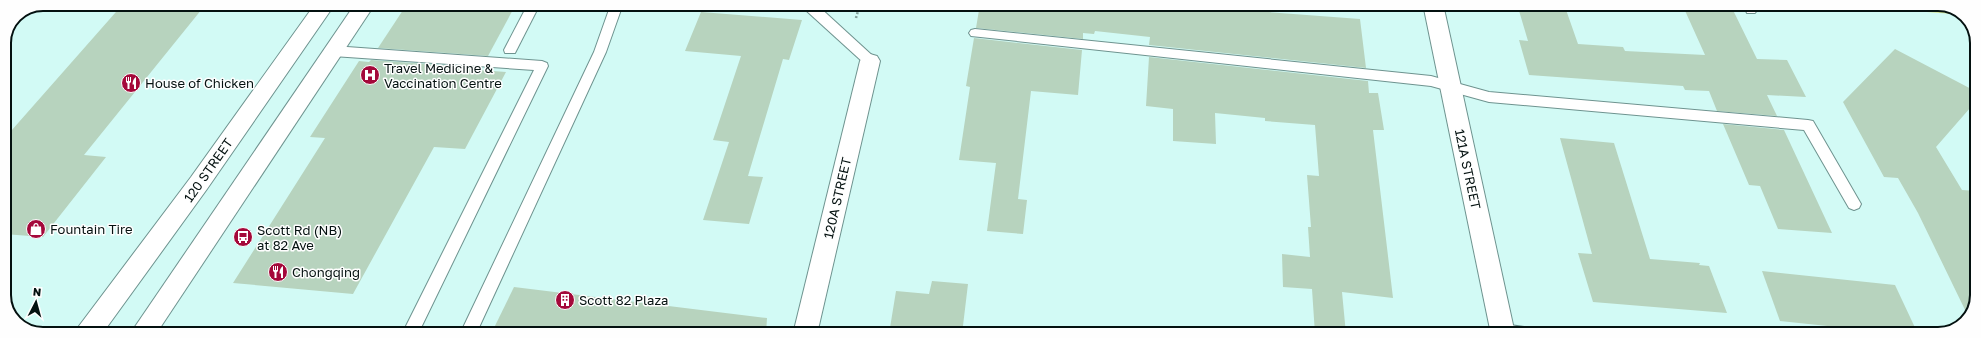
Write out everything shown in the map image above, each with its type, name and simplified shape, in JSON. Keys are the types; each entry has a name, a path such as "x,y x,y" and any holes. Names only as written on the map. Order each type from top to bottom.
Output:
{"main road":[{"name":"120 STREET","path":"93,327 199,183 320,11"},
{"path":"147,327 360,11"},
{"name":"121A STREET","path":"1434,11 1502,327"},
{"name":"120A STREET","path":"807,327 870,62"}],"lane":[{"path":"510,50 530,11"},
{"path":"471,327 600,52 615,11"},
{"path":"815,11 870,62"},
{"path":"975,33 1424,80 1489,97 1808,125 1854,204"},
{"path":"333,51 542,66 413,327"}],"path":[{"path":"856,19 858,11"}],"green space":[{"path":"1914,11 1943,11 1952,14"}],"building":[{"path":"117,11 200,11 84,155 106,157 43,237 11,235 11,131"},
{"path":"402,11 512,11 488,56 378,48"},
{"path":"979,11 1255,11 1360,19 1366,68 1149,45 1150,37 1095,31 1094,34 1083,33 1083,39 976,28"},
{"path":"1519,11 1566,11 1578,44 1623,47 1625,51 1705,55 1685,11 1733,11 1757,59 1787,60 1806,97 1767,95 1777,116 1717,111 1709,91 1685,90 1683,86 1529,75 1519,40 1528,41"},
{"path":"701,12 802,20 789,60 783,59 748,176 763,177 749,224 703,220 729,142 713,140 741,56 685,51"},
{"path":"974,38 1082,50 1078,95 1031,91 1018,199 1027,200 1023,234 987,231 996,163 959,160 970,87 966,86"},
{"path":"1895,49 1970,88 1970,108 1936,147 1962,190 1970,191 1970,300 1966,311 1918,213 1898,178 1884,177 1843,102"},
{"path":"1149,57 1368,81 1369,93 1378,93 1384,130 1373,130 1393,298 1342,292 1345,327 1315,327 1312,289 1283,287 1282,254 1310,257 1308,227 1311,227 1307,175 1319,176 1315,125 1265,121 1265,118 1215,113 1216,144 1173,141 1173,109 1146,106"},
{"path":"371,60 481,68 479,70 506,72 465,149 434,147 353,294 233,283 325,138 310,137 359,61 369,62"},
{"path":"1723,124 1784,130 1832,233 1778,229 1760,186 1749,185"},
{"path":"1560,138 1614,143 1650,259 1700,263 1699,265 1709,266 1727,313 1593,302 1578,253 1592,254"},
{"path":"1762,271 1895,285 1915,327 1837,327 1780,321"},
{"path":"932,281 968,284 963,327 890,327 896,291 929,294"},
{"name":"Scott 82 Plaza","path":"514,287 767,318 766,327 494,327"}],"place":[{"name":"Travel Medicine & Vaccination Centre","path":"370,75"},
{"name":"House of Chicken","path":"131,83"},
{"name":"Fountain Tire","path":"36,229"},
{"name":"Scott Rd (NB) at 82 Ave","path":"243,237"},
{"name":"Chongqing","path":"278,272"},
{"name":"Scott 82 Plaza","path":"565,300"}]}
